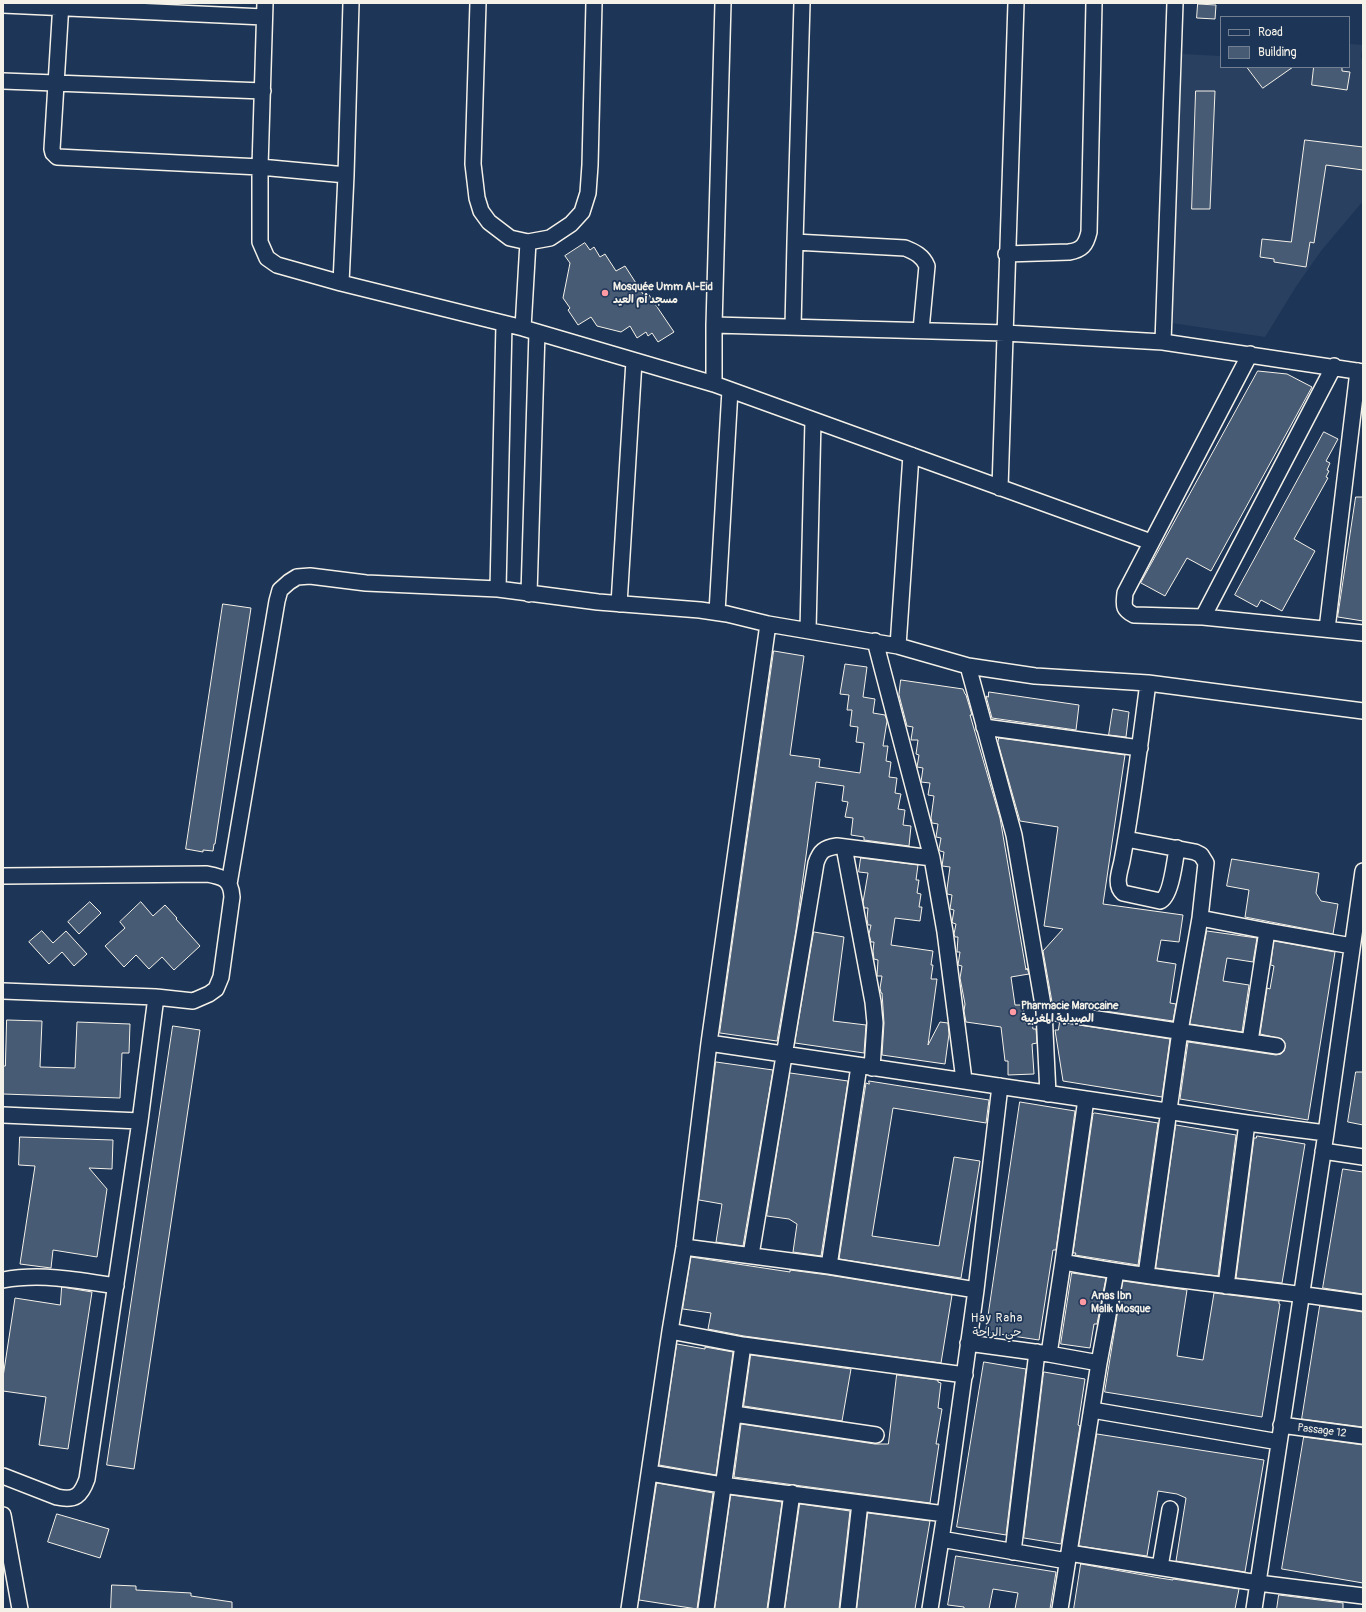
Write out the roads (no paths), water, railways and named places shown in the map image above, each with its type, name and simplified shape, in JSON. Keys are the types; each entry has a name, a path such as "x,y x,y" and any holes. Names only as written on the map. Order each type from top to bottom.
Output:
{"street":[{"path":"341,283 351,3"},
{"path":"478,3 474,164 477,198 481,211 490,222 510,238 528,242 550,238 571,224 582,212 588,193 594,3"},
{"path":"714,384 714,325 723,3"},
{"path":"793,327 802,3"},
{"path":"1000,488 1006,254 1016,3"},
{"path":"1006,254 1077,251 1084,247 1087,241 1089,232 1094,3"},
{"path":"1163,342 1175,3"},
{"path":"3,5 265,10 260,167 260,242 268,258 277,265 341,283 530,330 714,384 1151,542"},
{"path":"61,5 52,149 53,153 57,157 260,167 346,175"},
{"path":"3,81 263,91"},
{"path":"528,242 530,330 530,594"},
{"path":"795,242 905,248 916,252 925,261 927,266 921,330"},
{"path":"498,589 504,324"},
{"path":"714,325 1005,333 1163,342 1334,366 1361,372 1327,629"},
{"path":"1250,354 1125,593 1124,604 1127,612 1134,615 1203,617 1363,633"},
{"path":"619,604 634,360"},
{"path":"1203,617 1334,366"},
{"path":"717,612 730,390"},
{"path":"808,630 813,420"},
{"path":"898,646 911,456"},
{"path":"3,992 156,997 193,1001 216,989 221,977 232,897 229,884 277,601 280,590 297,577 310,576 366,583 498,589 619,604 717,612 768,624 875,641 968,666 1035,676 1148,683 1363,711"},
{"path":"632,1609 670,1331 684,1247 709,1043 768,624"},
{"path":"875,641 932,858 945,932 964,1080"},
{"path":"968,666 1014,835 1044,1011 1048,1094"},
{"path":"1148,683 1140,748 1118,882 1119,889 1123,893 1160,901 1165,898 1168,891 1177,848"},
{"path":"984,727 1140,748"},
{"path":"1126,839 1198,853 1206,863 1200,918 1180,1031 1146,1275"},
{"path":"751,1255 816,863 819,854 831,847 844,847 932,858"},
{"path":"829,1266 874,1023 873,1002 844,847"},
{"path":"1254,1609 1326,1133 1363,871"},
{"path":"3,876 207,874 222,878 229,884"},
{"path":"1200,918 1267,932 1352,946"},
{"path":"1250,1041 1267,932"},
{"path":"3,1476 57,1497 66,1499 77,1496 84,1486 89,1466 116,1286 156,997"},
{"path":"1044,1011 1277,1046"},
{"path":"709,1043 865,1067 964,1080 1048,1094 1326,1133"},
{"path":"930,1609 965,1375 1000,1086"},
{"path":"1013,1552 1043,1353 1063,1262 1086,1099"},
{"path":"3,1116 140,1121"},
{"path":"1226,1286 1247,1123"},
{"path":"1323,1151 1363,1157"},
{"path":"684,1247 829,1266 976,1290"},
{"path":"1063,1262 1116,1272 1301,1294 1363,1303"},
{"path":"1060,1609 1099,1363 1116,1272"},
{"path":"3,1280 22,1276 78,1280 116,1286"},
{"path":"670,1331 743,1345 965,1375"},
{"path":"968,1343 1043,1353 1099,1363"},
{"path":"706,1609 722,1485 734,1414 743,1345"},
{"path":"1092,1410 1279,1442"},
{"path":"734,1414 876,1435"},
{"name":"Passage 12","path":"1281,1426 1363,1436"},
{"path":"650,1473 722,1485 945,1514"},
{"path":"776,1609 792,1493"},
{"path":"848,1609 860,1503"},
{"path":"1160,1568 1170,1509"},
{"path":"3,1515 8,1574 20,1609"},
{"path":"941,1539 1013,1552 1160,1568 1258,1583 1363,1596"}],"place":[{"name":"Mosquée Umm Al-Eid مسجد أم العيد","path":"605,293"},
{"name":"Pharmacie Marocaine الصيدلية المغربية","path":"1013,1012"},
{"name":"Anas Ibn Malik Mosque","path":"1083,1302"}],"district":[{"name":"Hay Raha حي الراحة","path":"997,1326"}]}
